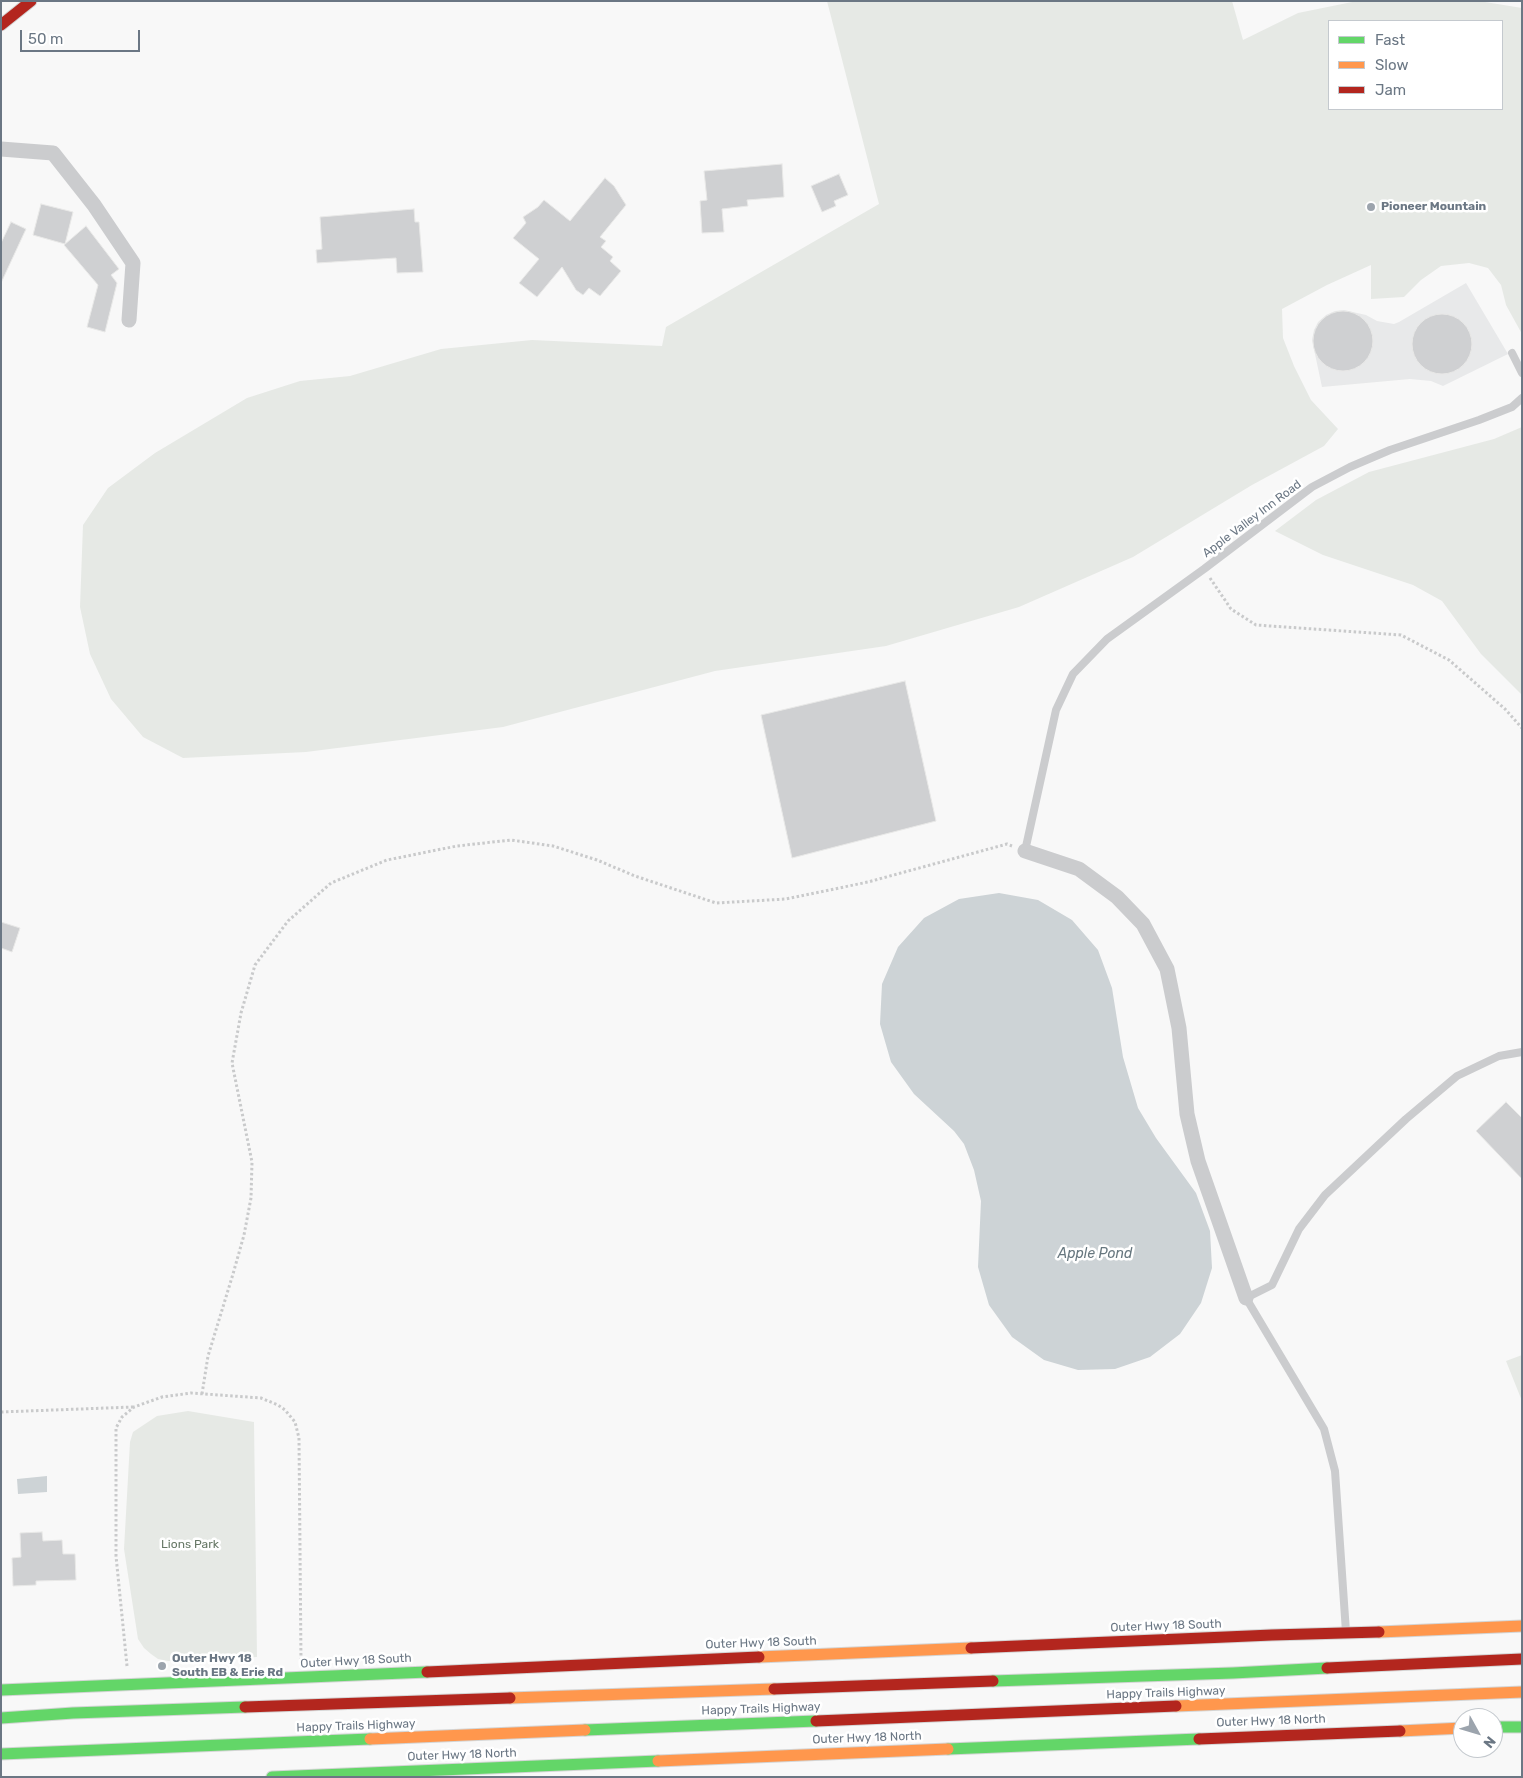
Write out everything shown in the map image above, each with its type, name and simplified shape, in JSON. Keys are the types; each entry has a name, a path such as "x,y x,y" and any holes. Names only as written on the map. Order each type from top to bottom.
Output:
{"main road":[{"path":"1,25 31,1"},
{"name":"Outer Hwy 18 South","path":"1,1690 1522,1626"},
{"name":"Happy Trails Highway","path":"1,1718 83,1713 1233,1673 1522,1659"},
{"name":"Happy Trails Highway","path":"1,1754 1522,1692"},
{"path":"1503,1727 1522,1726"},
{"name":"Outer Hwy 18 North","path":"272,1777 1453,1728"}],"street":[{"path":"1,149 53,152 94,205 133,263 129,320"},
{"path":"1024,851 1079,869 1117,897 1143,924 1167,969 1178,1028 1187,1114 1196,1152 1246,1298"}],"lane":[{"path":"1512,353 1522,373"},
{"name":"Apple Valley Inn Road","path":"1204,569 1312,487 1350,467 1390,450 1512,407 1522,398"},
{"path":"1024,851 1056,710 1073,674 1106,638 1204,569"},
{"path":"1346,1634 1335,1471 1324,1429 1246,1298 1272,1285 1299,1229 1325,1195 1406,1119 1457,1076 1499,1056 1522,1052"}],"path":[{"name":"Apple Valley Inn Road","path":"1204,569 1231,610 1256,625 1401,634 1449,660 1505,709 1522,728"},
{"path":"202,1394 208,1356 244,1235 251,1198 252,1162 232,1063 241,1013 255,965 288,921 332,883 387,860 457,846 512,840 553,846 716,903 795,898 868,882 1007,844 1024,851"},
{"path":"1,1412 134,1406 162,1397 202,1394 253,1397 268,1400 285,1410 298,1429 301,1677"},
{"path":"130,1684 116,1556 116,1435 119,1421 134,1406"}],"shaded area":[{"path":"1466,283 1508,354 1443,386 1431,381 1410,379 1322,387 1312,340 1318,322 1326,315 1344,310 1366,315 1377,321 1394,324"}],"green space":[{"path":"827,1 1232,1 1243,40 1298,13 1357,1 1479,1 1522,8 1522,334 1506,305 1501,285 1488,268 1469,263 1441,266 1421,280 1404,297 1371,299 1371,265 1327,285 1282,309 1283,338 1294,366 1311,400 1338,429 1324,446 1252,485 1133,557 1019,607 886,646 715,671 503,727 306,752 183,758 143,737 111,699 90,654 80,607 83,525 108,488 155,453 247,398 300,381 350,376 441,349 532,340 662,346 666,327 879,204"},
{"path":"1522,427 1522,695 1481,654 1442,601 1413,585 1323,555 1275,531 1316,500 1369,472 1494,439"},
{"path":"1522,1355 1522,1401 1506,1361"},
{"name":"Lions Park","path":"188,1411 254,1422 257,1657 168,1661 158,1659 151,1654 138,1639 124,1549 130,1442 133,1432 157,1416"}],"water":[{"name":"Apple Pond","path":"999,893 1038,900 1072,920 1098,950 1112,988 1123,1057 1138,1108 1156,1138 1196,1193 1210,1231 1212,1268 1201,1303 1180,1334 1150,1357 1115,1369 1078,1370 1044,1360 1012,1337 989,1305 978,1267 981,1201 974,1170 964,1144 954,1131 914,1094 891,1062 880,1024 882,984 898,947 924,918 959,899"},
{"path":"47,1476 47,1492 18,1494 17,1479"}],"building":[{"path":"782,164 784,197 747,200 748,206 722,209 724,232 702,233 700,201 707,200 704,171"},
{"path":"839,174 848,195 834,201 836,206 822,212 811,186"},
{"path":"605,178 614,186 626,205 600,237 606,241 601,247 613,257 610,261 621,271 600,296 589,288 583,295 576,290 562,267 537,297 519,283 539,259 513,238 526,223 523,217 538,207 544,200 570,221"},
{"path":"41,204 73,212 65,244 33,235"},
{"path":"414,209 415,222 419,222 423,272 397,273 396,258 317,263 316,250 322,249 320,217"},
{"path":"11,222 26,229 1,283 1,243"},
{"path":"86,226 119,269 111,275 117,283 105,332 87,327 98,285 64,245"},
{"path":"1337,311 1349,311 1365,319 1371,329 1373,341 1371,353 1365,363 1349,371 1337,371 1321,363 1313,347 1313,335 1321,319"},
{"path":"1442,314 1458,319 1463,323 1467,328 1472,344 1467,360 1463,365 1458,369 1442,374 1426,369 1421,365 1417,360 1412,344 1417,328 1421,323 1426,319"},
{"path":"905,681 936,821 792,858 761,715"},
{"path":"1,922 20,928 12,952 1,948"},
{"path":"1506,1102 1522,1118 1522,1179 1476,1131"},
{"path":"42,1532 43,1541 62,1540 63,1554 75,1554 76,1580 36,1581 36,1585 13,1586 12,1558 21,1557 20,1533"}],"traffic: fast":[{"path":"993,1681 1327,1668"},
{"path":"1,1690 427,1672"},
{"path":"1,1718 73,1713 245,1707"},
{"path":"585,1730 816,1721"},
{"path":"1503,1727 1522,1727"},
{"path":"1,1754 370,1739"},
{"path":"948,1749 1199,1739"},
{"path":"272,1777 658,1761"}],"traffic: slow":[{"path":"1379,1632 1522,1626"},
{"path":"759,1657 971,1648"},
{"path":"510,1698 774,1689"},
{"path":"1176,1706 1522,1692"},
{"path":"1400,1731 1453,1728"},
{"path":"370,1739 585,1730"},
{"path":"658,1761 948,1749"}],"traffic: jam":[{"path":"1,25 31,1"},
{"path":"971,1648 1379,1632"},
{"path":"427,1672 759,1657"},
{"path":"1327,1668 1522,1659"},
{"path":"774,1689 993,1681"},
{"path":"245,1707 510,1698"},
{"path":"816,1721 1176,1706"},
{"path":"1199,1739 1400,1731"}],"place":[{"name":"Pioneer Mountain","path":"1371,207"},
{"name":"Outer Hwy 18 South EB & Erie Rd","path":"162,1666"}]}
